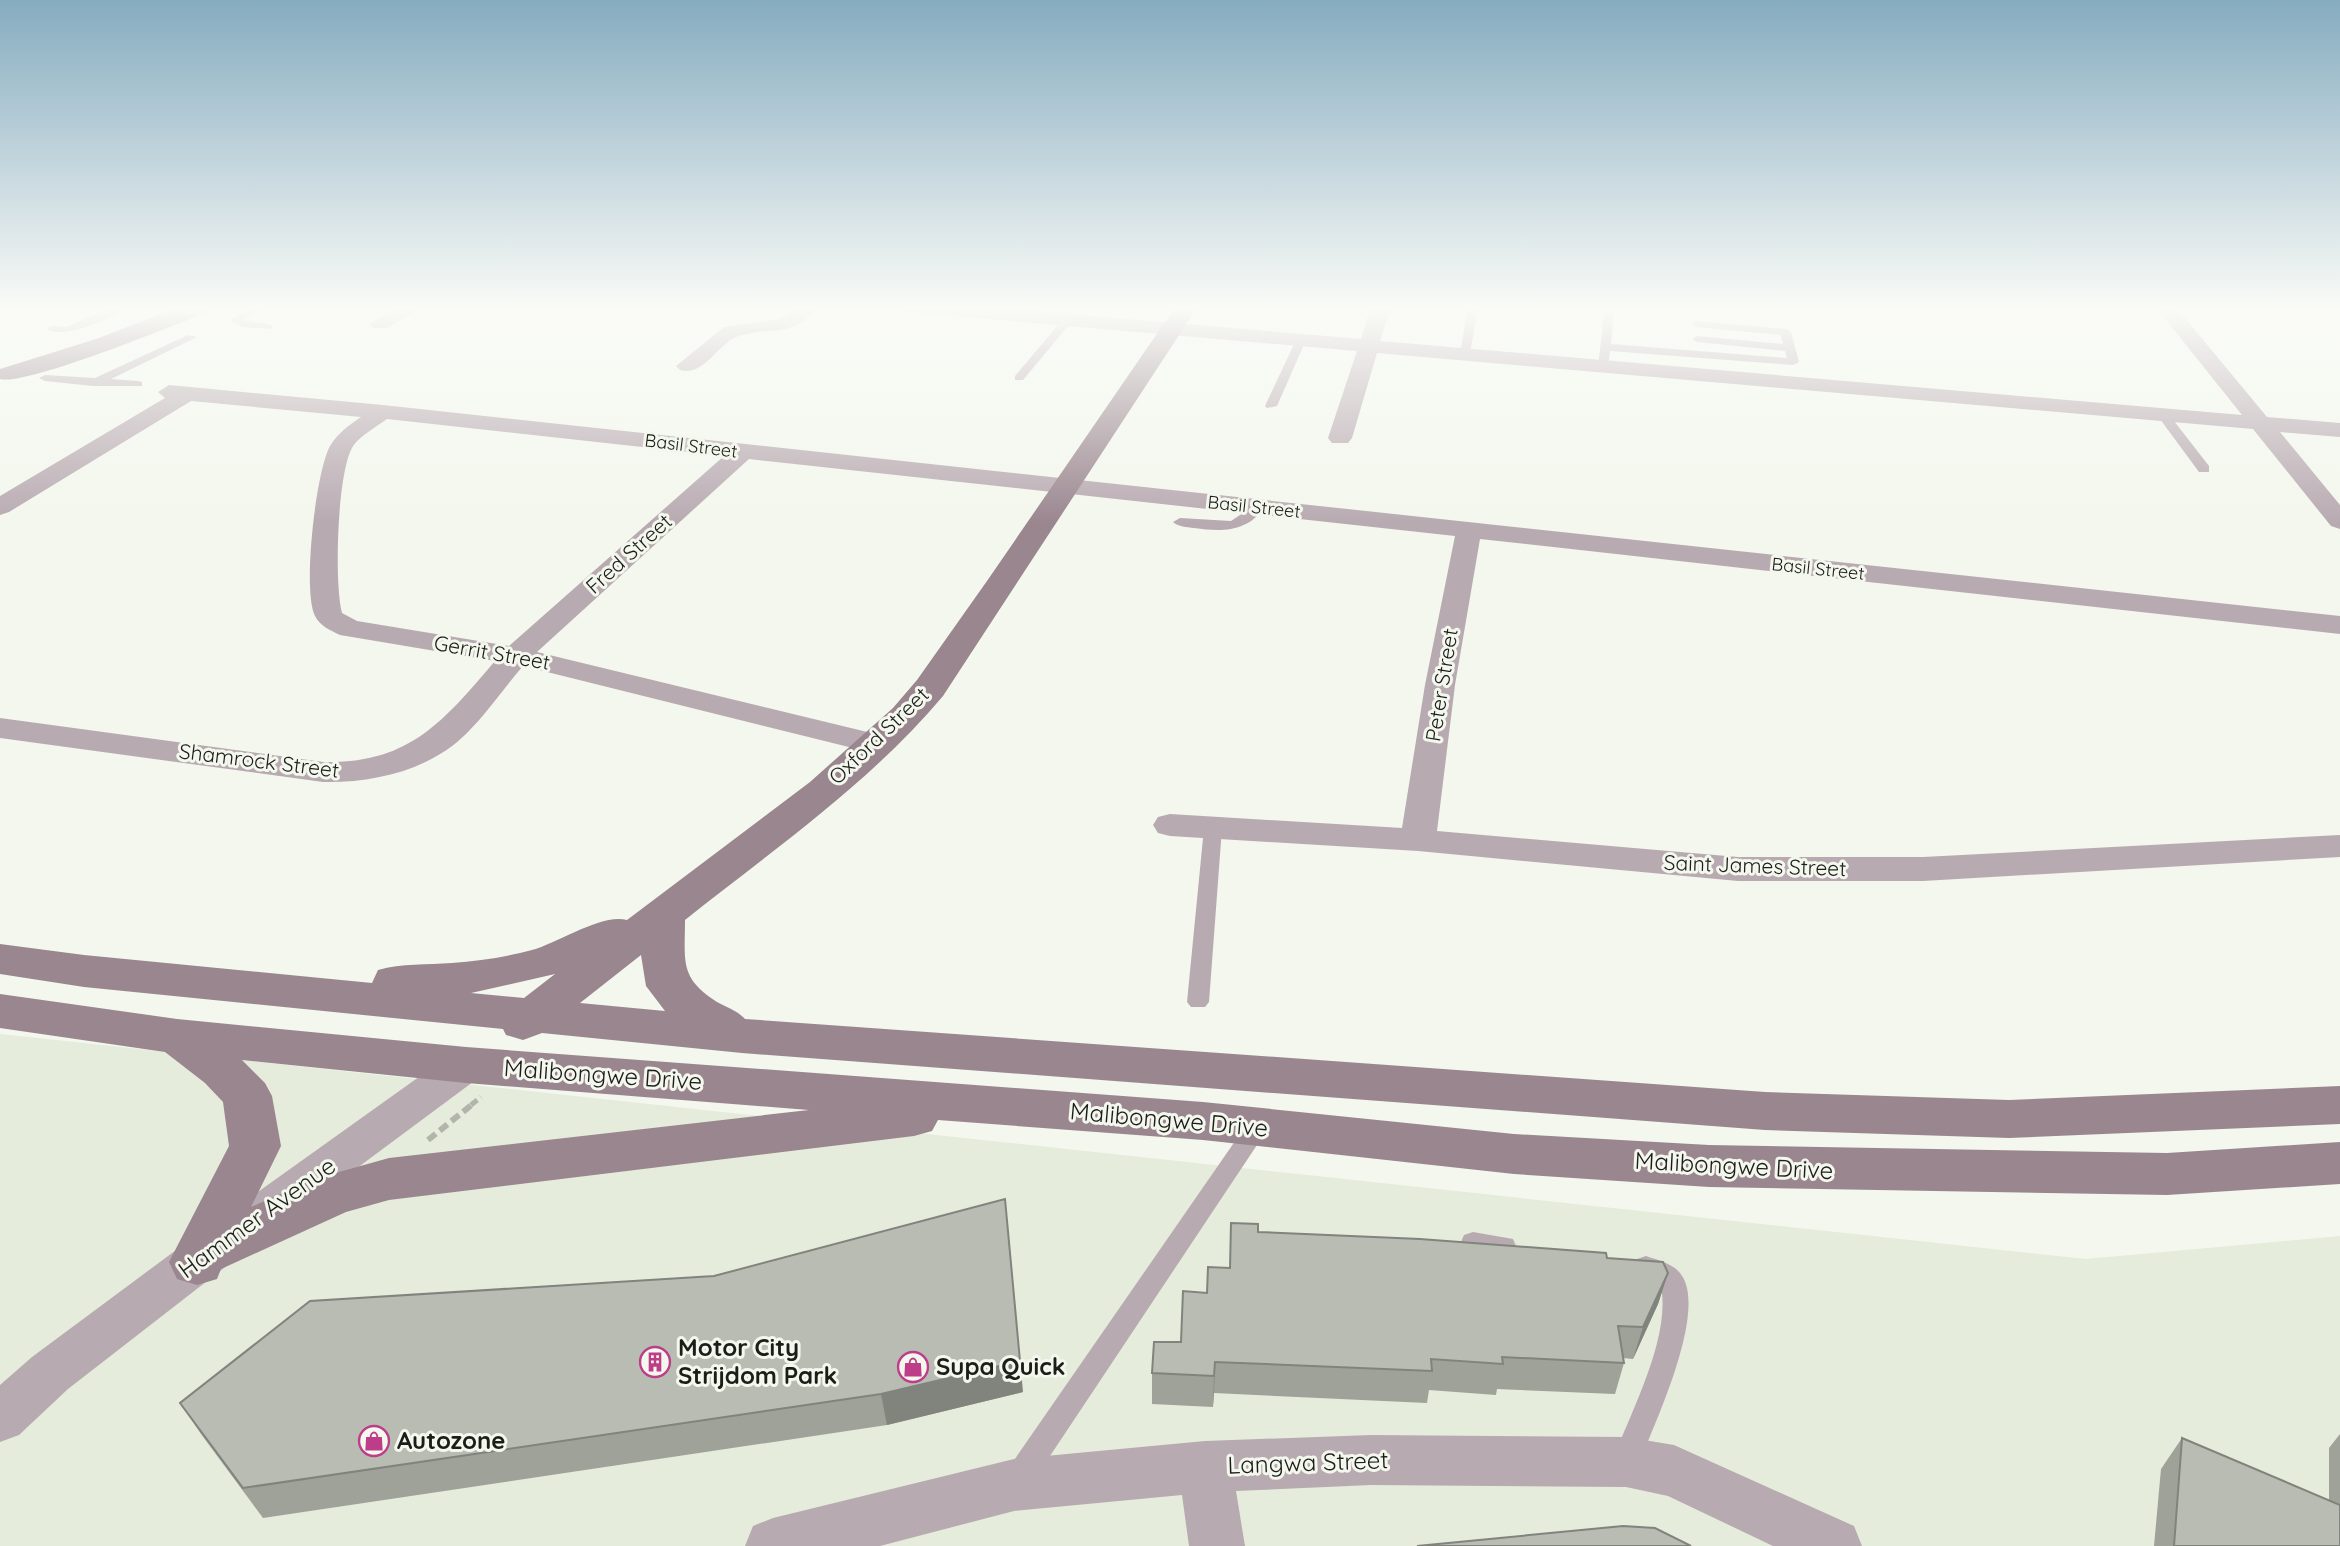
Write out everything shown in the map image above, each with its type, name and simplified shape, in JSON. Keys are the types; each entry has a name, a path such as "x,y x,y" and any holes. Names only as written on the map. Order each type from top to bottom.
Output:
{"main road":[{"path":"4,384 38,378"},
{"name":"Oxford Street","path":"475,1079 532,1016 824,790 877,744 930,688 1138,378"},
{"path":"245,986 425,981 496,974 534,965 599,942 671,906"},
{"path":"671,906 663,977 669,990 682,1004 741,1036"},
{"path":"0,959 84,971 741,1036 1765,1111 2009,1119 2340,1105"},
{"name":"Malibongwe Drive","path":"0,1011 475,1079 996,1107 1257,1127 1514,1154 1723,1167 2167,1174 2340,1163"},
{"path":"177,1036 238,1085 247,1096 253,1120 255,1146 206,1255"},
{"path":"206,1255 333,1194 389,1179 996,1107"}],"street":[{"path":"1340,438 1360,378"},
{"path":"1808,378 2163,415 2340,430"},
{"path":"2223,378 2340,521"},
{"name":"Basil Street","path":"0,507 178,392 2340,625"},
{"name":"Gerrit Street","path":"383,412 350,436 336,458 329,491 323,596 328,614 336,623 350,629 517,656 877,744"},
{"name":"Fred Street","path":"517,656 742,453"},
{"name":"Peter Street","path":"1418,840 1440,685 1469,530"},
{"name":"Shamrock Street","path":"0,728 323,772 370,771 397,763 447,734 517,656"},
{"name":"Saint James Street","path":"1170,825 1418,840 1738,869 1923,869 2340,846"},
{"name":"Hammer Avenue","path":"0,1418 50,1373 206,1255 475,1079"},
{"name":"Hammer Avenue","path":"0,1401 50,1373"},
{"name":"Langwa Street","path":"774,1546 1014,1485 1205,1467 1371,1460 1626,1462 1674,1471 1834,1546"},
{"path":"1205,1467 1217,1546"}],"lane":[{"path":"54,378 93,383 138,384"},
{"path":"93,383 103,378"},
{"path":"1271,406 1284,378"},
{"path":"2163,415 2204,469"},
{"path":"1180,522 1232,527 1246,523 1258,507"},
{"path":"1198,1002 1213,828"},
{"path":"1014,1485 1257,1127"},
{"path":"1473,1242 1527,1250"},
{"path":"1623,1263 1660,1272 1672,1282 1677,1303 1672,1332 1626,1462"}],"path":[{"path":"422,1144 475,1079"}],"shaded area":[{"path":"0,1034 2086,1259 2340,1236 2340,1546 0,1546"}],"building":[{"name":"Motor City Strijdom Park","path":"1005,1199 1020,1361 881,1394 243,1488 180,1403 310,1301 714,1276"},
{"path":"1231,1223 1258,1224 1258,1232 1420,1239 1606,1253 1607,1258 1663,1262 1668,1273 1643,1327 1618,1326 1624,1363 1502,1357 1503,1364 1431,1359 1432,1371 1215,1362 1214,1376 1152,1373 1154,1342 1181,1342 1183,1291 1207,1293 1208,1267 1230,1268"},
{"path":"2182,1438 2340,1505 2340,1546 2174,1546"},
{"path":"1623,1526 1655,1528 1691,1546 1417,1546"}],"place":[{"name":"Motor City Strijdom Park","path":"655,1362"},
{"name":"Supa Quick","path":"913,1367"},
{"name":"Autozone","path":"374,1441"}]}
